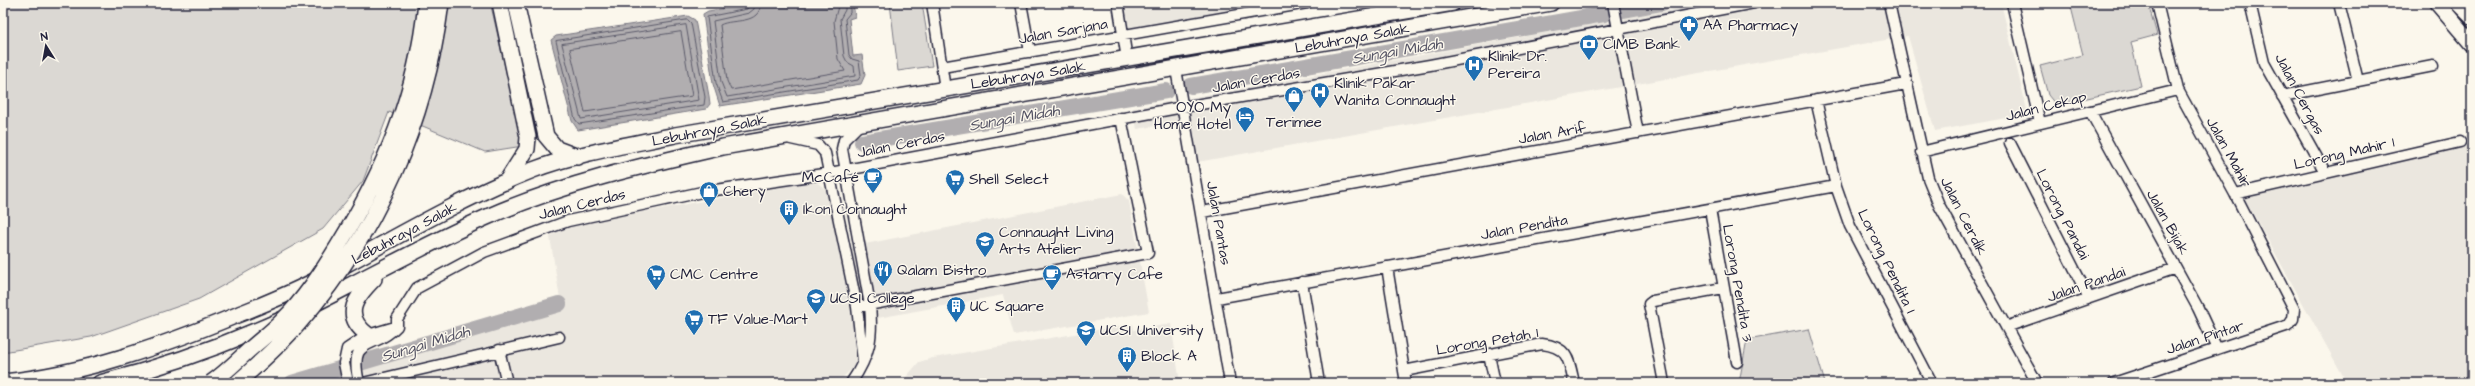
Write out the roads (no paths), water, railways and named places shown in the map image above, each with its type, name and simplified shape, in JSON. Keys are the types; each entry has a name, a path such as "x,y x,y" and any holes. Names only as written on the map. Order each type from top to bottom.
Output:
{"highway":[{"path":"211,383 283,320 326,266 354,221 385,163 412,85 424,29 426,3"},
{"path":"237,383 298,324 334,278 381,202 397,169 424,87 437,37 441,3"},
{"path":"500,3 528,137 527,149 505,183"},
{"path":"516,3 546,136 557,149 578,157"},
{"name":"Lebuhraya Salak","path":"3,382 61,373 96,365 178,339 295,292 440,214 505,183 534,170 578,157 674,135 1453,3"},
{"name":"Lebuhraya Salak","path":"100,383 145,372 238,339 386,268 487,217 536,198 662,161 781,138 1551,3"},
{"path":"2437,3 2472,44"},
{"path":"2458,3 2472,17"},
{"path":"368,335 357,324 353,306 357,296 386,268"},
{"path":"3,374 61,373"}],"street":[{"path":"932,3 945,89"},
{"path":"1021,3 1030,52"},
{"path":"1118,3 1127,59"},
{"name":"Jalan Sarjana","path":"942,67 1307,3"},
{"path":"1613,3 1638,133"},
{"name":"Jalan Cerdas","path":"397,326 397,319 417,288 484,252 530,233 568,221 702,192 830,173 1121,118 1430,65 1754,3"},
{"name":"Jalan Cerdik","path":"1888,3 1928,178 1939,205 2037,383"},
{"path":"2012,3 2040,123"},
{"name":"Jalan Mahir","path":"2157,3 2178,90 2235,194 2294,308"},
{"name":"Jalan Cergas","path":"2250,3 2264,63 2325,172"},
{"path":"2339,3 2358,81"},
{"path":"2282,96 2433,66"},
{"name":"Jalan Pantas","path":"1176,69 1217,298 1230,383"},
{"name":"Jalan Arif","path":"1202,212 1906,84"},
{"name":"Jalan Cekap","path":"1922,152 2178,90"},
{"name":"Lorong Pendita 1","path":"1816,100 1836,186 1850,226 1932,383"},
{"name":"Jalan Bijak","path":"2090,111 2198,308 2217,349"},
{"path":"857,307 1148,253 1121,118"},
{"path":"852,383 864,365 872,330 870,305 842,150 844,140 860,124"},
{"path":"781,138 818,145 825,154 857,307 864,365"},
{"name":"Lorong Mahir 1","path":"2235,194 2460,142"},
{"name":"Lorong Pandai","path":"2010,143 2089,298"},
{"name":"Jalan Pendita","path":"1217,298 1836,186"},
{"name":"Lorong Pendita 3","path":"1710,209 1736,362"},
{"path":"1387,267 1406,383"},
{"name":"Jalan Pandai","path":"2006,327 2176,268"},
{"path":"1302,282 1319,383"},
{"path":"1664,383 1649,304 1653,301 1723,288"},
{"name":"Jalan Pintar","path":"2114,383 2137,380 2217,349 2289,325 2293,319 2294,308"},
{"path":"347,380 344,363 348,349 368,335 397,326"},
{"path":"397,326 390,334 365,345 355,361 360,381 381,381 499,350 559,337"},
{"name":"Lorong Petah 1","path":"1404,371 1548,345 1564,352 1568,358 1574,383"},
{"path":"499,350 507,383"},
{"path":"1489,355 1495,383"}],"water":[{"path":"758,3 853,3 855,17 849,19 853,56 862,55 865,75 861,84 720,106 713,84 703,14 708,11"},
{"path":"688,16 695,20 710,104 706,109 578,130 572,121 551,40 556,36"}],"waterway":[{"name":"Sungai Midah","path":"1624,10 1662,3"},
{"name":"Sungai Midah","path":"1191,86 1604,14"},
{"name":"Sungai Midah","path":"862,142 1166,91"},
{"name":"Sungai Midah","path":"292,383 559,304"}],"place":[{"name":"AA Pharmacy","path":"1689,42"},
{"name":"CIMB Bank","path":"1589,61"},
{"name":"Klinik Dr. Pereira","path":"1474,82"},
{"name":"Klinik Pakar Wanita Connaught","path":"1320,109"},
{"name":"Terimee","path":"1294,113"},
{"name":"OYO My Home Hotel","path":"1245,133"},
{"name":"McCafé","path":"873,194"},
{"name":"Shell Select","path":"955,196"},
{"name":"Chery","path":"709,208"},
{"name":"Ikon Connaught","path":"789,226"},
{"name":"Connaught Living Arts Atelier","path":"985,258"},
{"name":"Qalam Bistro","path":"883,287"},
{"name":"CMC Centre","path":"656,291"},
{"name":"Astarry Cafe","path":"1052,291"},
{"name":"UCSI College","path":"816,315"},
{"name":"UC Square","path":"956,323"},
{"name":"TF Value-Mart","path":"694,336"},
{"name":"UCSI University","path":"1086,347"},
{"name":"Block A","path":"1127,373"}]}
